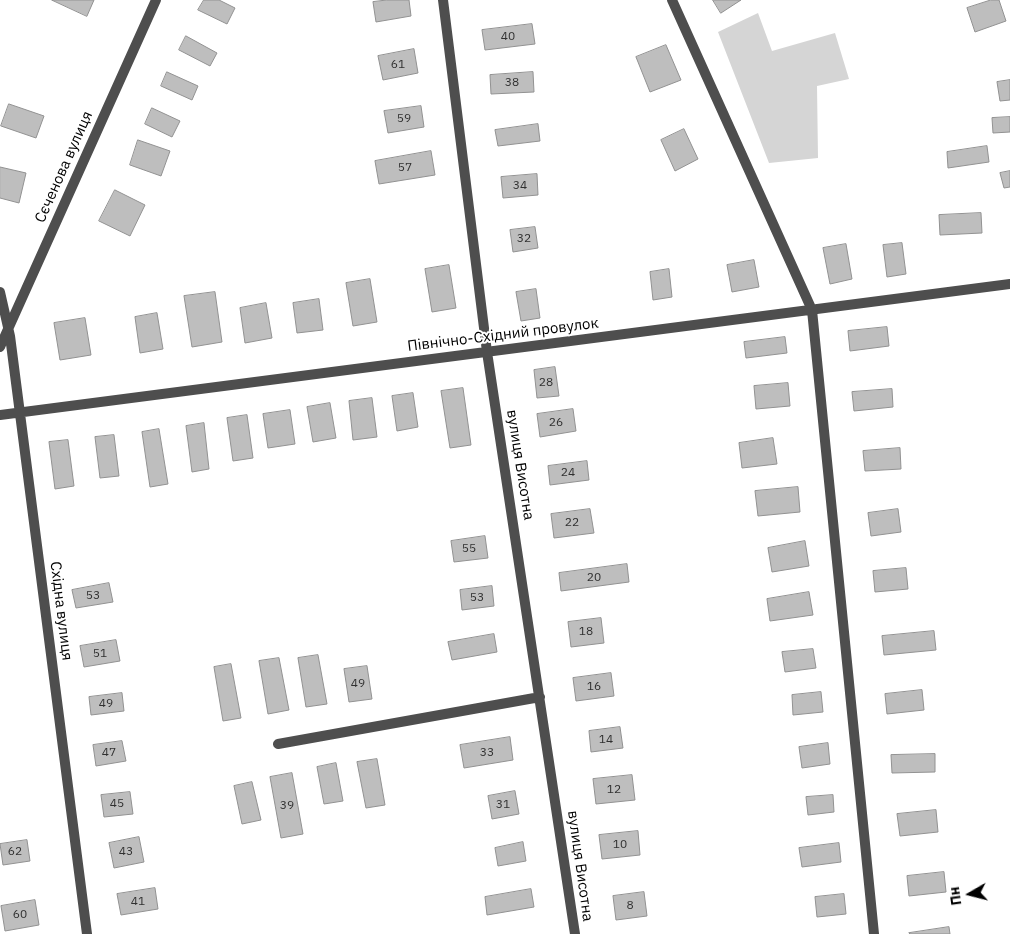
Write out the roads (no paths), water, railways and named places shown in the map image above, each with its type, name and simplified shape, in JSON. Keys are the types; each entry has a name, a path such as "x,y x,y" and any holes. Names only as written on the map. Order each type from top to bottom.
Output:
{"street":[{"name":"Сєченова вулиця","path":"0,347 8,325 156,0"},
{"name":"вулиця Висотна","path":"443,0 487,352 575,934"},
{"path":"672,0 812,310 874,934"},
{"name":"Північно-Східний провулок","path":"0,415 1010,284"},
{"name":"Східна вулиця","path":"0,292 8,325 20,412 87,934"},
{"path":"278,744 540,697"}]}
